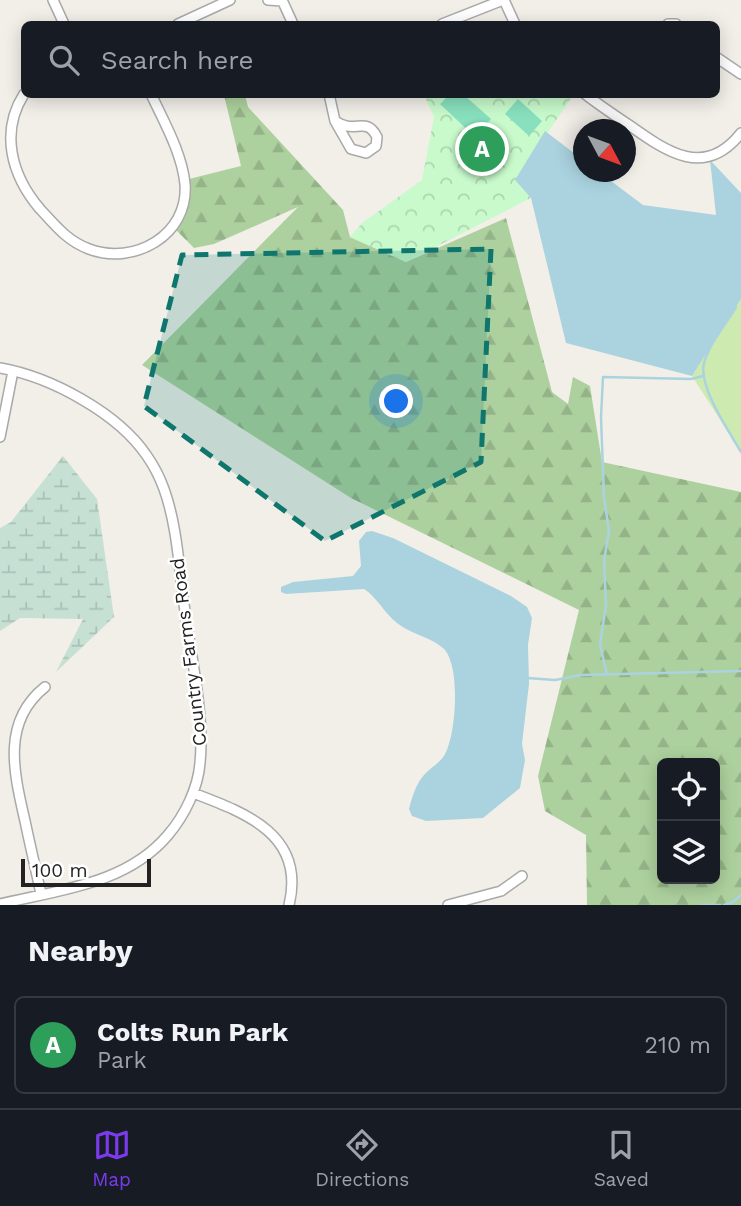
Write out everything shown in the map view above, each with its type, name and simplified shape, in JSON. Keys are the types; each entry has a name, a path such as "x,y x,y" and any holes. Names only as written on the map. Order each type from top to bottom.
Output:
{"street":[{"path":"52,0 62,21"},
{"path":"184,21 230,0"},
{"path":"268,0 282,1 292,21"},
{"path":"450,21 503,0 514,21"},
{"path":"720,60 741,74"},
{"path":"21,97 10,110 2,132 2,150 11,172 65,236 89,249 118,253 143,250 155,244 169,231 182,208 185,190 183,172 169,128 153,98"},
{"path":"330,98 335,121 351,149 366,153 376,146 377,137 371,128 361,125 347,128 335,121"},
{"path":"591,98 655,144 682,156 711,156 729,146 741,133"},
{"name":"Country Farms Road","path":"0,368 51,384 107,416 137,442 159,477 171,517 200,723 200,764 193,793 169,835 139,861 104,879 0,904"},
{"path":"0,437 13,371"},
{"path":"41,894 14,773 13,747 23,713 35,694 45,687"},
{"path":"193,793 247,816 275,837 282,846 291,869 292,892 289,905"},
{"path":"449,905 500,891 523,876"}],"highlighted area":[{"path":"491,249 481,462 325,541 144,406 182,255"}],"green space":[{"path":"225,98 246,98 248,107 343,210 350,237 406,262 506,218 552,392 568,404 573,377 590,386 602,462 741,492 741,905 587,905 586,835 545,811 538,776 579,610 351,498 142,365 298,207 214,244 194,248 172,226 185,180 241,166"},
{"path":"425,98 571,98 515,180 531,198 406,262 350,237 362,223 422,180 434,117"},
{"path":"446,98 467,98 491,119 475,137 440,104"},
{"path":"518,99 542,121 529,136 505,114"},
{"path":"741,299 741,452 692,376"},
{"path":"63,456 97,499 114,617 56,672 83,619 20,618 0,631 0,528 11,522"}],"water":[{"path":"545,131 573,152 573,182 612,182 643,205 716,215 710,160 741,193 741,299 692,376 566,343 531,198 515,180"},
{"path":"372,531 393,538 511,596 527,607 532,618 528,645 529,684 522,744 525,760 520,788 483,818 426,821 412,816 409,809 421,779 444,756 452,730 454,683 449,656 443,648 397,623 364,589 286,594 281,592 281,587 293,582 353,576 361,566 359,541 366,532"}],"waterway":[{"path":"736,307 710,349 703,373 716,409 741,452"},
{"path":"607,675 600,644 606,605 604,561 609,531 604,497 601,417 603,377 691,379 703,376"},
{"path":"527,678 555,680 581,675 741,671"},
{"path":"724,905 741,895"},
{"path":"702,905 720,905"}],"place":[{"name":"Colts Run Park","path":"482,149"}]}
